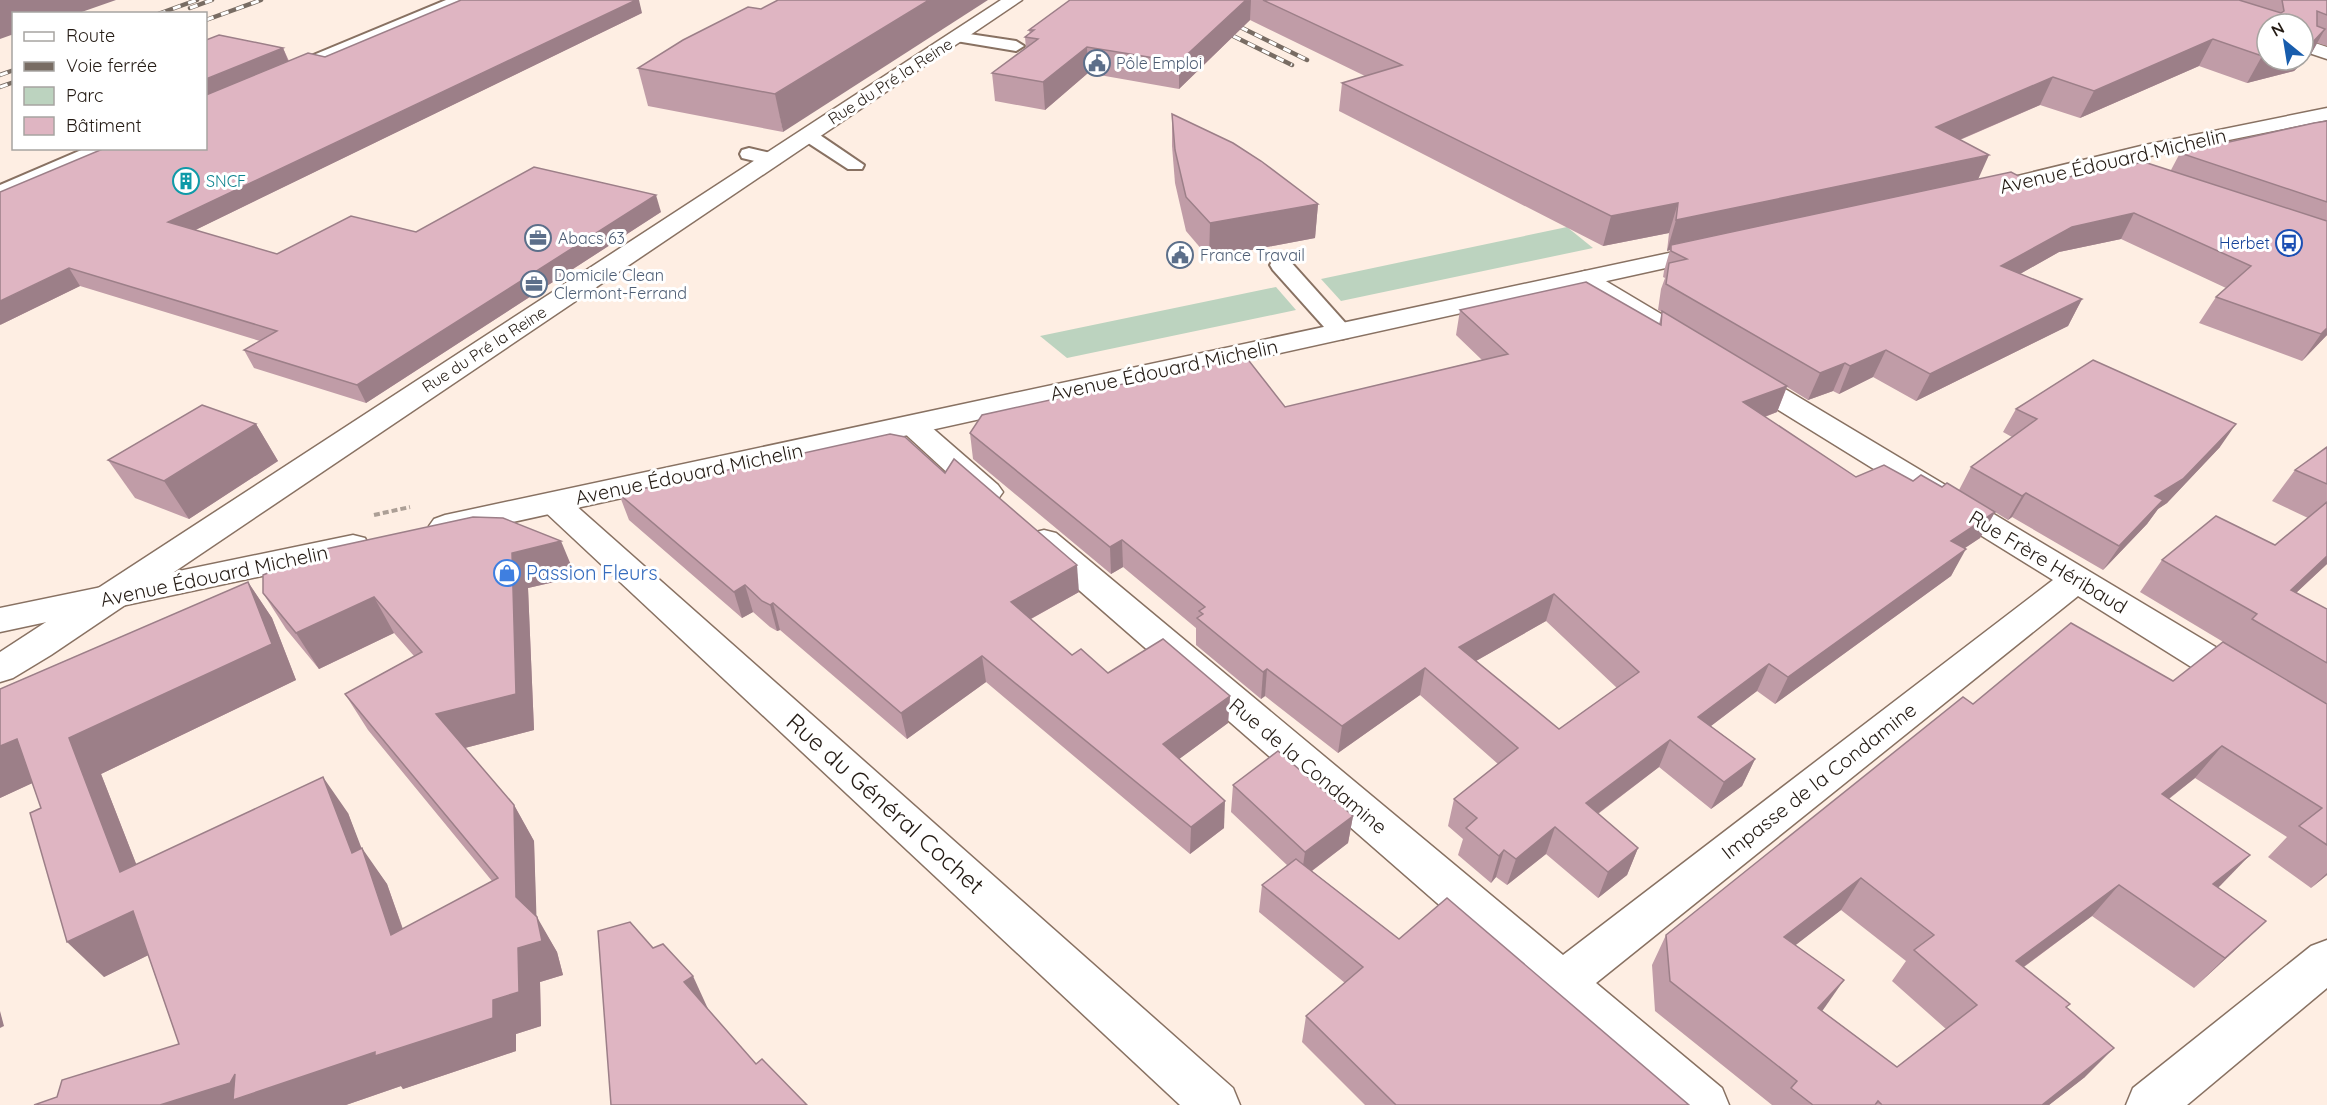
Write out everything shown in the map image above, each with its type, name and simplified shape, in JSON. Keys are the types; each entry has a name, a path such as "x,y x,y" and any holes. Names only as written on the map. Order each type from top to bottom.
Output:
{"main road":[{"name":"Rue du Pré la Reine","path":"0,669 761,156 808,135 1013,0"},
{"name":"Avenue Édouard Michelin","path":"1954,198 2145,151 2327,114"},
{"path":"2295,120 2327,131"},
{"path":"2099,164 2127,175"},
{"name":"Avenue Édouard Michelin","path":"419,532 1740,245"},
{"name":"Rue Frère Héribaud","path":"1585,279 2267,696"},
{"name":"Rue de la Condamine","path":"912,425 943,454 1705,1105"},
{"name":"Rue du Général Cochet","path":"554,503 1216,1105"},
{"name":"Avenue Édouard Michelin","path":"0,620 374,542"},
{"name":"Impasse de la Condamine","path":"1562,983 2077,579"},
{"path":"2150,1105 2327,960"}],"lane":[{"path":"272,78 459,0"},
{"path":"956,37 1016,46"},
{"path":"808,135 855,165"},
{"path":"0,192 98,150"},
{"path":"1281,265 1341,332"}],"green space":[{"path":"1567,227 1593,248 1341,301 1321,279"},
{"path":"1276,287 1296,310 1067,358 1040,336"}],"building":[{"path":"461,0 636,0 168,222 277,254 351,216 416,232 534,167 656,195 357,385 244,350 277,331 69,268 0,301 0,192 100,150 207,150 207,95 308,53 325,57"},
{"path":"778,0 929,0 775,94 638,68 683,40 748,7 761,9"},
{"path":"1070,0 1246,0 1179,62 1087,47 1043,82 992,73 1038,39 1025,37 1034,30 1029,30"},
{"path":"1263,0 2239,0 2278,12 2255,12 2255,54 2213,39 2094,91 2053,77 1936,127 1989,155 1676,220 1678,203 1611,216 1342,83 1402,65"},
{"path":"2282,0 2327,0 2327,15 2317,11 2317,26 2325,29 2315,40 2315,12 2282,12"},
{"path":"219,35 283,48 207,79 207,40"},
{"path":"1172,114 1233,143 1318,204 1210,223 1186,197 1175,150"},
{"path":"2327,121 2327,202 2180,153 2314,123"},
{"path":"2144,162 2327,221 2327,328 2321,334 2216,297 2251,266 2134,213 2072,227 2001,266 2082,299 1930,374 1886,350 1850,366 1845,363 1820,373 1666,284 1669,263 1687,259 1671,251 1671,245 2011,172 2034,184"},
{"path":"1586,282 1661,325 1662,311 1787,386 1743,402 1856,477 1884,465 1913,481 1921,475 1942,487 1947,483 1995,512 1951,541 1966,549 1788,677 1769,664 1698,717 1755,759 1724,782 1670,740 1586,803 1638,848 1608,872 1555,827 1516,859 1504,850 1499,856 1466,828 1477,818 1454,799 1518,748 1425,668 1342,726 1267,669 1263,672 1197,618 1203,614 1199,611 1205,607 1122,540 1110,547 970,433 982,415 1246,357 1285,407 1508,354 1460,310","holes":["1554,594 1639,672 1559,729 1459,647"]},
{"path":"2093,360 2236,424 2183,479 2155,496 2163,500 2119,546 2026,493 2022,496 1971,467 2037,419 2016,409"},
{"path":"202,405 256,424 164,481 108,460"},
{"path":"890,434 905,437 945,473 954,459 1077,565 1011,602 1072,655 1081,649 1108,673 1163,639 1230,696 1163,744 1225,801 1191,827 982,656 901,713 773,603 770,605 762,601 745,585 734,592 619,494"},
{"path":"2327,447 2327,484 2295,470"},
{"path":"2327,502 2327,556 2291,590 2327,609 2327,663 2252,619 2257,614 2162,560 2216,516 2275,545"},
{"path":"473,517 503,518 561,541 512,553 516,694 436,714 514,805 516,897 537,917 542,941 518,948 519,992 493,1000 493,1018 375,1056 375,1052 233,1100 235,1074 230,1083 160,1105 34,1105 57,1097 62,1080 179,1044 133,911 67,942 30,813 41,808 17,739 0,746 0,689 248,582 272,644 69,738 120,872 323,777 352,853 362,848 391,935 498,878 345,694 422,652 374,597 296,633 263,593 263,575 321,550"},
{"path":"2071,623 2173,681 2223,642 2327,704 2327,845 2299,826 2322,808 2222,746 2162,794 2250,855 2213,884 2266,921 2225,958 2119,885 2016,961 2070,1004 2066,1007 2114,1048 2042,1105 1882,1105 1878,1101 1875,1105 1813,1105 1791,1088 1797,1081 1670,981 1666,935 1963,697 1973,704","holes":["1861,878 1934,935 1914,950 1977,1005 1897,1067 1818,1008 1844,980 1784,937"]},
{"path":"1278,751 1353,816 1305,852 1233,785"},
{"path":"1296,859 1399,939 1447,898 1689,1105 1396,1105 1306,1016 1363,967 1262,885"},
{"path":"630,922 653,948 663,944 693,976 684,982 756,1064 762,1059 807,1105 611,1105 598,931"}],"railway":[{"path":"164,12 197,0"},
{"path":"190,8 212,0"},
{"path":"207,20 261,0"},
{"path":"1226,20 1307,60"},
{"path":"1219,29 1292,65"},
{"path":"0,75 12,71"},
{"path":"0,87 12,83"}],"place":[{"name":"Pôle Emploi","path":"1097,63"},
{"name":"SNCF","path":"186,181"},
{"name":"Abacs 63","path":"538,238"},
{"name":"Herbet","path":"2289,243"},
{"name":"France Travail","path":"1180,255"},
{"name":"Domicile Clean Clermont-Ferrand","path":"534,284"},
{"name":"Passion Fleurs","path":"507,573"}]}
